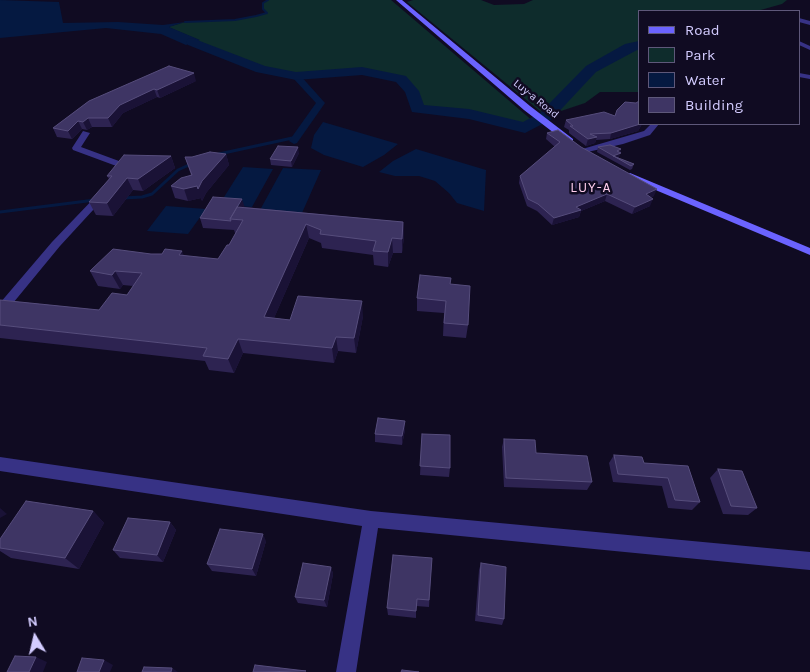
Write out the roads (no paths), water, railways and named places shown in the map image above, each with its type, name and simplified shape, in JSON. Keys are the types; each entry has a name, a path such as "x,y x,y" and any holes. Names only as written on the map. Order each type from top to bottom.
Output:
{"main road":[{"name":"Luy-a Road","path":"399,0 527,108 583,150 600,160"},
{"path":"617,170 810,252"}],"street":[{"path":"583,150 620,142 647,133 654,125"},
{"path":"86,133 76,148 124,166 112,182"},
{"path":"0,311 56,244 99,197"},
{"path":"2,465 371,519 810,561"},
{"path":"346,672 371,519"}],"water":[{"path":"0,0 59,2 63,23 118,22 163,25 185,22 169,27 200,40 186,45 161,34 106,28 0,38"},
{"path":"323,122 398,144 384,155 363,167 324,155 311,148 314,135"},
{"path":"416,149 486,170 484,211 457,203 435,181 419,176 395,176 379,172 393,161"},
{"path":"243,167 273,169 252,207 219,205"},
{"path":"283,168 321,170 302,213 260,210"},
{"path":"166,206 206,209 188,234 147,231"}],"waterway":[{"path":"185,22 235,20 256,16 267,13 263,9 263,3 268,0"},
{"path":"192,42 261,69 296,76 362,71 401,79 412,91 418,109 469,114 525,128 546,116 591,69 630,47 638,45"},
{"path":"294,141 321,103 296,76"},
{"path":"219,154 297,137"},
{"path":"123,198 142,197 152,194 178,170 191,164"},
{"path":"0,212 95,200"}],"district":[{"name":"LUY-A","path":"591,188"}]}
